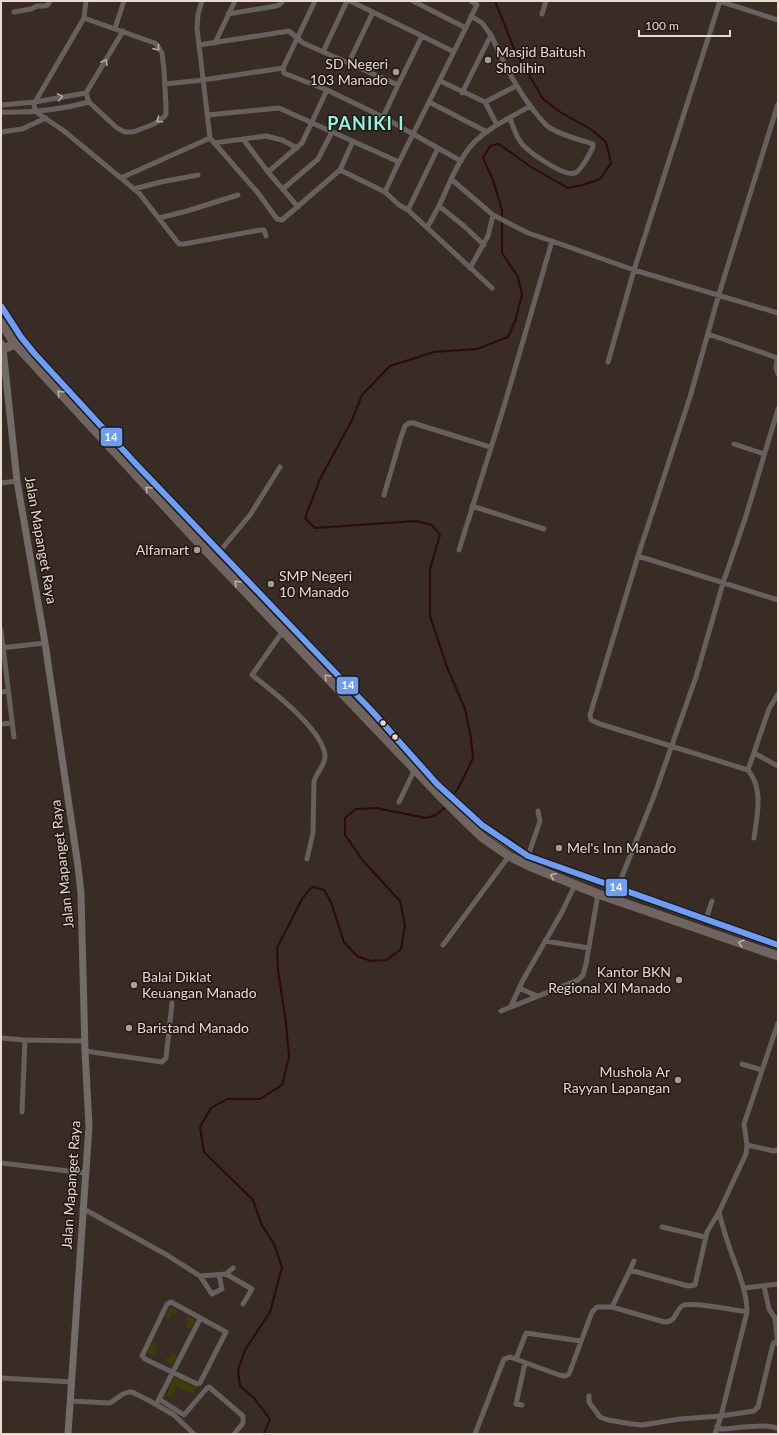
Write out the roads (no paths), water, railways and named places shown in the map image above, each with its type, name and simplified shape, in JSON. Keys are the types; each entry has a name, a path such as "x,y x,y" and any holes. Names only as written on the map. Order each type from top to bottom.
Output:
{"highway":[{"path":"2,311 34,353 443,794 466,822 483,838 509,856 575,886 778,956"},
{"path":"1,323 15,344 139,479 283,631 367,713 415,769 443,794 473,815 482,825 528,856 616,889 778,945"},
{"path":"2,346 15,344"}],"street":[{"path":"14,12 31,9 37,6 48,5 50,1"},
{"path":"86,1 84,18 35,102 34,106 36,112 64,131 134,189 146,201 172,236 181,244 260,230 264,230 266,236"},
{"path":"115,28 124,1"},
{"path":"202,1 197,23 202,80 210,138 258,193 278,219 282,220 340,170 353,142"},
{"path":"215,43 235,1"},
{"path":"228,14 276,6 280,5 283,1"},
{"path":"315,1 283,68 284,73 326,90 383,117 461,161"},
{"path":"323,52 347,1"},
{"path":"350,1 454,52"},
{"path":"413,1 466,28"},
{"path":"386,192 399,162 477,4 471,1"},
{"path":"542,14 546,1"},
{"path":"608,362 634,270 720,1 778,20"},
{"path":"349,62 373,12"},
{"path":"471,16 482,23 491,35 516,86 530,106 548,127 566,136 593,144 592,149 578,171 572,173 559,169 530,151 519,140 510,118"},
{"path":"84,18 152,42 159,48 162,53 166,106 164,117 154,124 134,132 125,132 119,129 89,102 86,93"},
{"path":"1,105 35,102 86,93 123,31"},
{"path":"199,45 288,31 303,43 349,62 398,85"},
{"path":"462,92 491,35"},
{"path":"383,117 422,36"},
{"path":"164,84 283,68"},
{"path":"440,81 485,102 497,125"},
{"path":"485,102 516,86"},
{"path":"268,172 302,143 326,90"},
{"path":"1,112 36,112 89,102"},
{"path":"429,102 487,132"},
{"path":"754,838 758,797 755,783 748,770 600,724 591,720 590,715 638,556 690,397 719,294 778,104"},
{"path":"427,228 451,179 472,145 497,125 530,106"},
{"path":"207,115 276,108 399,162"},
{"path":"1,132 27,127 46,118"},
{"path":"282,189 318,159 332,132"},
{"path":"214,143 261,136 271,136 297,148"},
{"path":"121,178 210,138"},
{"path":"243,139 268,172 298,207"},
{"path":"408,210 438,148"},
{"path":"340,170 386,192 397,204 408,210 492,288"},
{"path":"134,189 198,175"},
{"path":"451,179 493,215 528,233 634,270 719,294 778,313"},
{"path":"159,218 238,195"},
{"path":"439,206 484,244"},
{"path":"470,268 488,236 493,215"},
{"path":"459,550 490,447 505,404 552,241"},
{"path":"708,334 774,357 777,359 776,368 778,374"},
{"name":"Jalan Mapanget Raya","path":"2,346 17,481 46,643 81,894 85,1051 89,1126 82,1208 68,1434"},
{"path":"616,889 654,796 696,677 723,583 746,516 778,409"},
{"path":"384,495 401,437 405,426 409,423 490,447"},
{"path":"734,444 764,454"},
{"path":"220,552 250,515 280,467"},
{"path":"1,483 17,481"},
{"path":"472,506 544,529"},
{"path":"638,556 778,600"},
{"path":"1,630 14,737"},
{"path":"283,631 252,675 286,701 316,736 324,748 324,762 316,774 314,782 313,833 307,859"},
{"path":"2,648 46,643"},
{"path":"1,692 8,692"},
{"path":"748,770 769,709 778,694"},
{"path":"1,724 12,723"},
{"path":"754,753 778,766"},
{"path":"399,802 415,769"},
{"path":"528,856 540,821 538,811"},
{"path":"443,945 509,856"},
{"path":"511,1006 518,988 562,912 575,886"},
{"path":"501,1011 578,980 583,975 598,894"},
{"path":"706,919 712,901"},
{"path":"545,941 589,948"},
{"path":"518,988 537,996"},
{"path":"85,1051 162,1062 166,1058 172,1003"},
{"path":"630,1270 688,1286 694,1286 696,1284 705,1237 746,1154 747,1145 744,1124 776,1033 778,1023"},
{"path":"1,1038 85,1041"},
{"path":"22,1112 25,1040"},
{"path":"742,1064 762,1070"},
{"path":"747,1145 774,1151 778,1150"},
{"path":"1,1163 85,1174"},
{"path":"82,1208 167,1255 200,1276 212,1294 222,1288 219,1275"},
{"path":"715,1434 721,1416 747,1312 744,1288 724,1234 718,1212"},
{"path":"662,1227 705,1237"},
{"path":"612,1307 634,1261"},
{"path":"200,1276 226,1274 233,1268"},
{"path":"226,1274 252,1289 244,1304"},
{"path":"744,1288 778,1284"},
{"path":"589,1396 589,1402 600,1417 619,1422 642,1425 680,1419 721,1416 756,1410 773,1344 775,1342 778,1343 776,1319 769,1309 764,1286"},
{"path":"171,1302 200,1319 226,1332 200,1383 194,1383 142,1356 167,1304 171,1302"},
{"path":"475,1434 504,1360 510,1357 560,1376 567,1376 594,1308 601,1306 612,1307 664,1322 674,1319 681,1307 684,1305 747,1312"},
{"path":"158,1402 200,1319"},
{"path":"516,1359 526,1333 581,1341"},
{"path":"522,1406 516,1404 525,1363"},
{"path":"1,1378 72,1382"},
{"path":"180,1420 206,1388 208,1388 242,1416 243,1423 234,1434"},
{"path":"70,1401 110,1403 129,1392 158,1402 184,1414"},
{"path":"158,1402 194,1434"},
{"path":"717,1426 721,1429 769,1426 776,1427 778,1429"}],"waterway":[{"path":"453,796 473,758 471,738 465,709 447,667 430,616 430,569 440,535 432,525 416,521 315,528 305,518 320,479 352,420 362,395 390,366 434,352 477,349 508,337 515,321 522,295 518,277 502,253 502,210 493,180 483,158 490,146 499,144 531,167 568,188 600,179 611,163 606,142 592,130 560,112 543,99 515,51 495,1"},
{"path":"264,1434 270,1419 254,1398 240,1386 238,1370 245,1350 270,1312 282,1267 274,1244 262,1225 253,1200 204,1152 200,1127 211,1108 227,1099 260,1099 282,1085 289,1057 286,1023 278,970 277,948 302,899 310,889 313,887 324,890 331,902 344,942 357,956 371,961 387,960 401,949 405,925 400,901 364,862 345,835 345,818 356,809 376,808 426,818 436,815 447,806"}],"place":[{"name":"Masjid Baitush Sholihin","path":"488,60"},
{"name":"SD Negeri 103 Manado","path":"396,72"},
{"name":"Alfamart","path":"197,550"},
{"name":"SMP Negeri 10 Manado","path":"271,584"},
{"name":"Mel's Inn Manado","path":"559,848"},
{"name":"Kantor BKN Regional XI Manado","path":"679,980"},
{"name":"Balai Diklat Keuangan Manado","path":"134,985"},
{"name":"Baristand Manado","path":"129,1028"},
{"name":"Mushola Ar Rayyan Lapangan","path":"678,1080"}],"district":[{"name":"PANIKI I","path":"366,124"}]}
